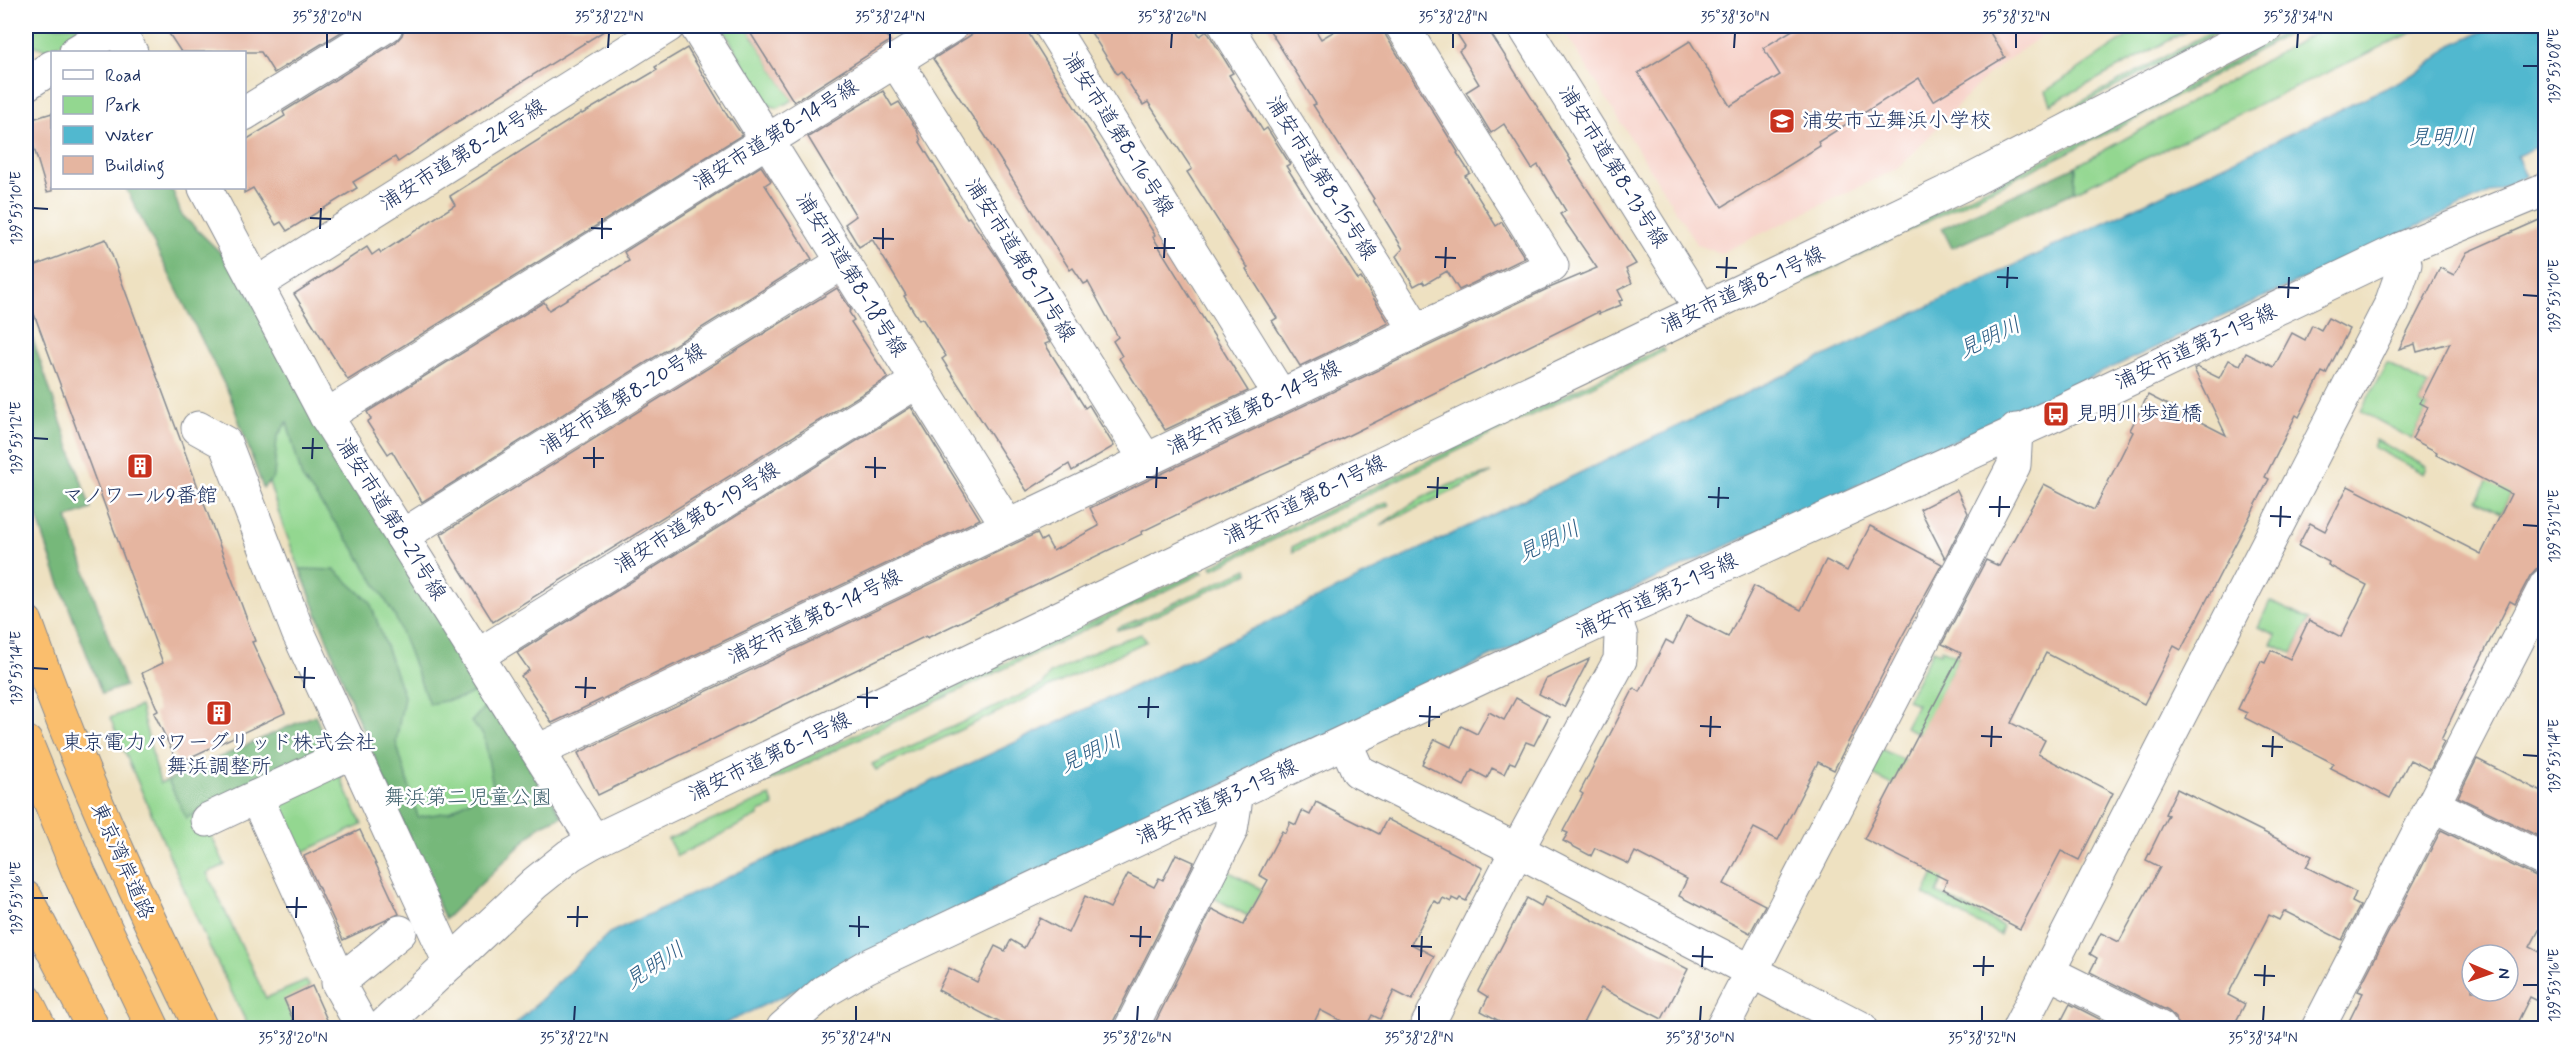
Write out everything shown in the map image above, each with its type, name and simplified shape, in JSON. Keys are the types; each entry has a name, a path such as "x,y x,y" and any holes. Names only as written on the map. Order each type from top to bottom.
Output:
{"highway":[{"name":"東京湾岸道路","path":"26,622 75,754 116,852 201,1029"},
{"name":"東京湾岸道路","path":"26,742 79,873 153,1029"},
{"path":"26,898 93,1029"},
{"path":"26,1000 40,1029"}],"street":[{"path":"246,113 386,26"},
{"name":"浦安市道第8-24号線","path":"257,284 668,26"},
{"name":"浦安市道第8-18号線","path":"696,26 1007,525"},
{"name":"浦安市道第8-14号線","path":"326,416 951,26"},
{"name":"浦安市道第8-16号線","path":"1051,26 1280,395"},
{"name":"浦安市道第8-15号線","path":"1226,26 1416,330"},
{"name":"浦安市道第8-14号線","path":"538,751 1552,266 1402,26"},
{"name":"浦安市道第8-13号線","path":"1524,26 1701,309"},
{"name":"浦安市道第8-1号線","path":"381,1029 535,883 570,855 594,841 1991,171 2268,26"},
{"path":"79,51 123,35"},
{"name":"浦安市道第8-17号線","path":"895,60 1146,459"},
{"path":"26,84 51,68"},
{"name":"浦安市道第8-21号線","path":"206,189 326,416 594,841"},
{"name":"浦安市道第3-1号線","path":"783,1029 825,991 866,967 1614,615 2016,430 2056,414 2401,249 2546,189"},
{"path":"2019,1029 2391,304 2405,264 2401,249"},
{"name":"浦安市道第8-20号線","path":"402,536 843,262"},
{"name":"浦安市道第8-19号線","path":"477,656 918,381"},
{"path":"198,428 225,443 298,632 450,963"},
{"path":"1722,1029 2014,465 2016,430"},
{"path":"2318,1029 2546,585"},
{"path":"1426,1029 1517,850 1620,660 1621,636 1614,615"},
{"path":"1345,742 1358,771 1517,850 1861,1029"},
{"path":"207,820 352,752"},
{"path":"1131,1029 1231,830 1237,792"},
{"path":"256,797 341,981"},
{"path":"2433,805 2546,861"},
{"path":"363,1029 338,983 400,932"},
{"path":"2048,972 2160,1029"}],"shaded area":[{"name":"浦安市立舞浜小学校","path":"1561,26 2055,26 1988,74 1900,167 1721,253 1697,245"}],"green space":[{"path":"29,26 86,26 50,51 32,45"},
{"path":"722,26 746,26 793,100 778,108 765,104"},
{"path":"2143,26 2196,26 2051,104 2046,91"},
{"path":"2221,26 2229,26 2058,118 2057,115"},
{"path":"2296,26 2302,26 2138,118 1767,300 1766,297 2137,114"},
{"path":"2327,26 2426,26 2074,192 2076,166"},
{"path":"2076,166 2074,192 1952,248 1942,228"},
{"path":"126,189 173,191 181,214 229,261 482,689 461,698 429,704 395,616 353,547 302,478 287,422 277,437 274,477 263,488 230,396"},
{"name":"舞浜第二児童公園","path":"226,247 562,816 541,825 445,919 358,719 282,523 215,312"},
{"path":"26,320 91,509 67,518 125,686 102,694 55,571 26,484"},
{"path":"1662,348 1664,351 1213,569 1211,566"},
{"path":"2387,363 2428,386 2420,403 2428,407 2412,439 2361,411"},
{"path":"2376,440 2427,467 2424,474 2373,447"},
{"path":"2496,465 2519,478 2501,513 2477,500"},
{"path":"1491,473 1381,525 1433,492 1459,481"},
{"path":"1387,502 1389,505 1293,552 1292,547"},
{"path":"300,569 335,570 370,602 404,696 396,742 418,817 449,812 493,786 484,736 471,722 490,701 562,816 541,825 445,919 358,719"},
{"path":"1247,569 1248,573 1133,626 1117,630 1117,628"},
{"path":"1201,570 1203,573 775,779 770,780 768,776"},
{"path":"2270,601 2309,620 2292,653 2271,644 2276,635 2258,627"},
{"path":"1141,634 1147,641 876,770 872,764 1043,685 1050,674 1108,645"},
{"path":"1942,649 1959,657 1920,734 1905,727 1917,704 1907,700 1933,650 1941,653"},
{"path":"140,706 160,783 168,780 186,817 200,811 225,865 207,873 266,998 306,981 310,987 285,1000 297,1028 249,1028 203,933 110,718"},
{"path":"315,715 329,749 186,818 168,780"},
{"path":"1881,749 1906,761 1893,785 1870,774"},
{"path":"338,772 362,825 290,858 276,800"},
{"path":"770,796 774,806 677,856 668,839"},
{"path":"1945,851 1954,855 1937,893 2003,926 2000,935 1924,895"},
{"path":"1226,870 1263,890 1248,916 1212,897"}],"water":[{"name":"見明川","path":"2494,26 2545,26 2545,143 2517,156 2526,176 1577,615 716,1028 512,1028 609,933 1052,725 2423,70 2451,45"}],"building":[{"path":"164,26 351,26 274,73 261,52 180,51"},
{"path":"405,26 612,26 454,124 398,162 395,157 353,182 357,188 287,231 281,222 276,225 253,188 244,193 246,189 246,140 285,116 283,112 396,42"},
{"path":"746,26 880,26 890,41 794,102"},
{"path":"985,26 1024,26 1155,235 1153,237 1248,391 1165,430 1119,358 1122,356 1113,341 1118,337 1088,282 1084,284 1073,268 1070,270 984,134 933,59"},
{"path":"1087,26 1193,26 1200,36 1207,31 1233,73 1229,75 1263,131 1267,128 1290,164 1286,166 1358,280 1361,278 1389,323 1300,366 1272,321 1277,318 1246,269 1248,268 1187,172 1192,169 1148,102 1143,105 1121,71 1117,74"},
{"path":"1267,26 1313,26 1321,39 1343,26 1383,26 1386,36 1470,173 1465,176 1496,226 1502,222 1525,258 1459,290 1447,271 1425,284 1423,281 1414,286 1396,256 1403,249 1374,199 1313,105 1316,104"},
{"path":"1452,26 1486,26 1636,264 1626,269 1632,283 1618,290 1623,300 1619,301 1621,305 1599,314 1598,312 1331,444 1219,494 1141,532 1142,534 598,795 578,753 1037,533 1041,541 1046,538 1053,551 1099,526 1090,508 1547,289 1597,268 1560,214 1566,211 1538,165 1532,169 1504,124 1491,133 1466,92 1479,84 1459,51 1465,46"},
{"path":"1799,26 1986,26 2005,57 1933,101 1919,78 1818,142 1820,146 1722,207 1638,73 1690,41 1730,106 1780,75 1763,48"},
{"path":"687,48 730,120 742,135 348,380 294,294 367,247 372,255 379,250 381,253 455,205 450,196 581,113 657,70 655,67"},
{"path":"883,91 892,106 899,102 917,130 920,142 967,218 969,217 995,254 1050,342 1045,344 1085,408 1089,405 1114,446 1072,471 1069,464 1027,491 942,359 946,356 922,318 919,320 872,239 859,247 845,224 856,216 808,137"},
{"path":"51,113 52,191 47,192 26,121"},
{"path":"761,166 771,181 765,185 812,259 422,502 392,451 388,454 367,422 371,419 367,412 544,302 549,310 629,261 624,252"},
{"path":"2546,217 2546,513 2536,532 2546,537 2546,566 2536,569 2530,576 2515,604 2510,601 2441,740 2444,742 2430,770 2410,760 2390,798 2330,768 2333,763 2245,718 2247,713 2238,709 2261,661 2265,663 2271,650 2290,659 2309,620 2341,637 2367,585 2298,546 2310,523 2325,531 2348,486 2481,554 2511,494 2436,455 2437,452 2412,439 2428,407 2420,403 2450,343 2417,352 2415,344 2399,349 2440,268 2454,275 2467,252"},
{"name":"マノワール9番館","path":"106,239 255,641 252,642 285,713 178,763 154,713 158,711 142,673 163,663 26,292 26,269"},
{"path":"837,288 851,310 849,312 854,320 851,322 888,378 493,622 453,558 441,534"},
{"path":"2328,318 2349,329 2326,374 2322,372 2299,417 2296,415 2265,477 2269,479 2181,650 2174,646 2144,704 2046,653 2011,723 2045,740 2038,754 2113,793 2079,860 2061,851 2020,929 1943,889 1947,880 1864,839 1961,653 1942,644 1986,560 1999,566 2044,484 2094,510 2133,432 2130,430 2148,395 2226,435 2194,369 2197,367 2219,378 2229,360 2240,365 2246,353 2274,367 2292,333 2305,340 2312,325 2321,330"},
{"path":"911,407 980,519 552,723 521,676 529,670 517,653"},
{"path":"1957,490 1968,513 1945,558 1920,509"},
{"path":"1870,526 1942,564 1899,642 1834,770 1818,762 1778,840 1754,828 1724,884 1765,905 1750,933 1679,896 1687,879 1635,852 1629,864 1595,848 1591,856 1563,841 1568,833 1563,831 1583,794 1580,792 1634,688 1640,692 1666,640 1673,644 1687,616 1728,637 1754,586 1801,610 1826,560 1847,571"},
{"path":"1589,659 1564,707 1539,694 1546,679"},
{"path":"1516,698 1549,716 1534,745 1526,742 1515,764 1510,762 1504,774 1492,768 1487,778 1472,770 1464,786 1422,764 1435,739 1451,747 1461,726 1477,734 1489,712 1504,720"},
{"path":"2477,759 2546,794 2546,840 2458,797"},
{"path":"2177,789 2312,856 2306,867 2356,892 2352,902 2360,906 2342,940 2284,911 2279,920 2269,915 2228,995 2245,1004 2232,1029 2178,1029 2176,1018 2168,1011 2090,972 2097,958 2090,954 2101,933 2119,942 2160,867 2146,860 2168,815 2165,814"},
{"path":"1316,802 1379,834 1387,819 1483,868 1466,901 1452,898 1451,902 1443,898 1440,904 1434,901 1411,944 1434,956 1412,1000 1394,991 1380,1019 1372,1015 1365,1029 1357,1029 1320,1010 1311,1029 1152,1029 1212,909 1243,925 1268,880 1259,875 1282,831 1285,833 1290,822 1296,825 1302,811 1310,815"},
{"path":"360,830 399,914 343,940 304,856"},
{"path":"2441,830 2538,878 2546,879 2546,917 2530,947 2546,955 2546,1005 2530,997 2514,1029 2345,1029 2363,993 2358,991"},
{"path":"1176,854 1194,862 1114,1020 1112,1029 1012,1029 938,990 949,968 977,982 995,946 1005,951 1011,940 1024,948 1040,918 1068,933 1085,896 1110,908 1128,874 1154,887 1159,878 1163,880"},
{"path":"1546,896 1688,969 1662,1019 1601,988 1580,1029 1514,1029 1481,1011 1488,997 1478,991 1527,898 1541,906"},
{"path":"312,986 328,1022 315,1029 297,1029 284,999"},
{"path":"2070,1004 2119,1029 2057,1029"}],"place":[{"name":"浦安市立舞浜小学校","path":"1782,121"},
{"name":"見明川歩道橋","path":"2056,414"},
{"name":"マノワール9番館","path":"140,466"},
{"name":"東京電力パワーグリッド株式会社 舞浜調整所","path":"219,713"}]}
